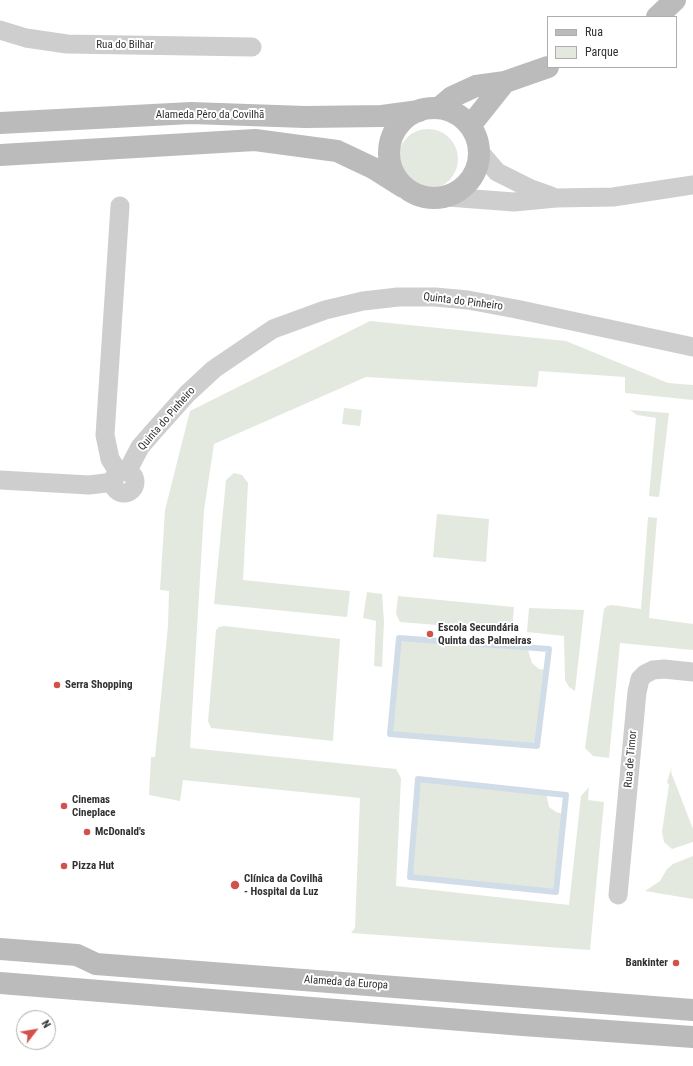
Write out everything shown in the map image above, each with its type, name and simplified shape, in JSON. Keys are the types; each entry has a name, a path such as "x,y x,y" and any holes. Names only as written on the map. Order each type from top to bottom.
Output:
{"main road":[{"path":"658,16 675,0"},
{"path":"403,187 394,174 390,160 390,144 396,130 406,118 429,110 467,89 476,86 505,82 547,67"},
{"path":"470,126 505,82"},
{"name":"Alameda Pêro da Covilhã","path":"0,123 191,113 305,117 382,116 429,110 452,110 470,126 476,138 479,151 477,166 471,179 461,190 448,197"},
{"path":"0,155 254,140 337,151 373,168 424,198 448,197"},
{"name":"Alameda da Europa","path":"0,949 77,955 96,964 693,1010"},
{"path":"0,983 515,1025 693,1037"}],"street":[{"name":"Rua do Bilhar","path":"0,30 26,38 68,44 252,47"},
{"path":"479,151 497,172 531,189 556,198"},
{"path":"448,197 514,202 556,198 613,197 693,185"},
{"path":"0,480 89,485 120,476 110,459 105,435 120,206"},
{"name":"Quinta do Pinheiro","path":"120,476 153,432 187,394 214,369 273,329 325,310 363,301 398,297 435,297 468,300 693,346"},
{"name":"Rua de Timor","path":"618,895 636,700 640,679 645,674 653,670 664,669 693,672"}],"green space":[{"path":"428,129 444,134 449,138 453,143 458,159 453,175 449,180 444,184 428,189 412,184 407,180 403,175 398,159 403,143 407,138 412,134"},
{"path":"370,321 566,341 668,383 693,385 693,400 625,393 625,377 539,371 537,387 366,377 214,444 204,510 190,748 396,769 401,778 396,886 569,905 581,796 589,787 588,800 604,802 590,950 351,933 355,928 360,798 183,780 180,801 149,795 151,757 155,757 168,626 169,591 160,590 165,510 190,411"},
{"path":"344,408 362,410 360,426 342,424"},
{"path":"630,410 669,413 659,497 649,496 656,418 637,415"},
{"path":"234,473 242,475 248,483 243,580 350,591 347,617 214,604 226,480"},
{"path":"437,514 489,519 486,562 433,557"},
{"path":"648,517 657,518 649,618 693,624 693,650 620,643 609,758 593,756 585,748 604,609 607,606 612,605 641,609"},
{"path":"367,592 382,594 384,621 382,667 374,666 376,621 363,618"},
{"path":"398,596 514,607 512,631 400,622 396,614"},
{"path":"529,608 584,610 575,691 569,687 565,680 564,636 527,632"},
{"path":"224,626 340,639 333,741 211,728 208,721 216,630 219,627"},
{"path":"399,638 527,647 532,663 539,669 546,670 537,746 390,734"},
{"path":"672,766 671,772 693,829 693,842 672,849 664,842 662,832 669,785 667,782"},
{"path":"418,779 546,792 549,807 556,812 563,814 556,892 410,877"},
{"path":"693,856 693,899 645,891 660,881 667,869 673,864"}],"waterway":[{"path":"399,638 549,649 537,746 390,734 399,638"},
{"path":"418,779 566,795 556,892 410,877 418,779"}],"place":[{"name":"Escola Secundária Quinta das Palmeiras","path":"430,634"},
{"name":"Serra Shopping","path":"57,685"},
{"name":"Cinemas Cineplace","path":"64,806"},
{"name":"McDonald's","path":"87,832"},
{"name":"Pizza Hut","path":"64,866"},
{"name":"Clínica da Covilhã - Hospital da Luz","path":"235,885"},
{"name":"Bankinter","path":"676,963"}]}
